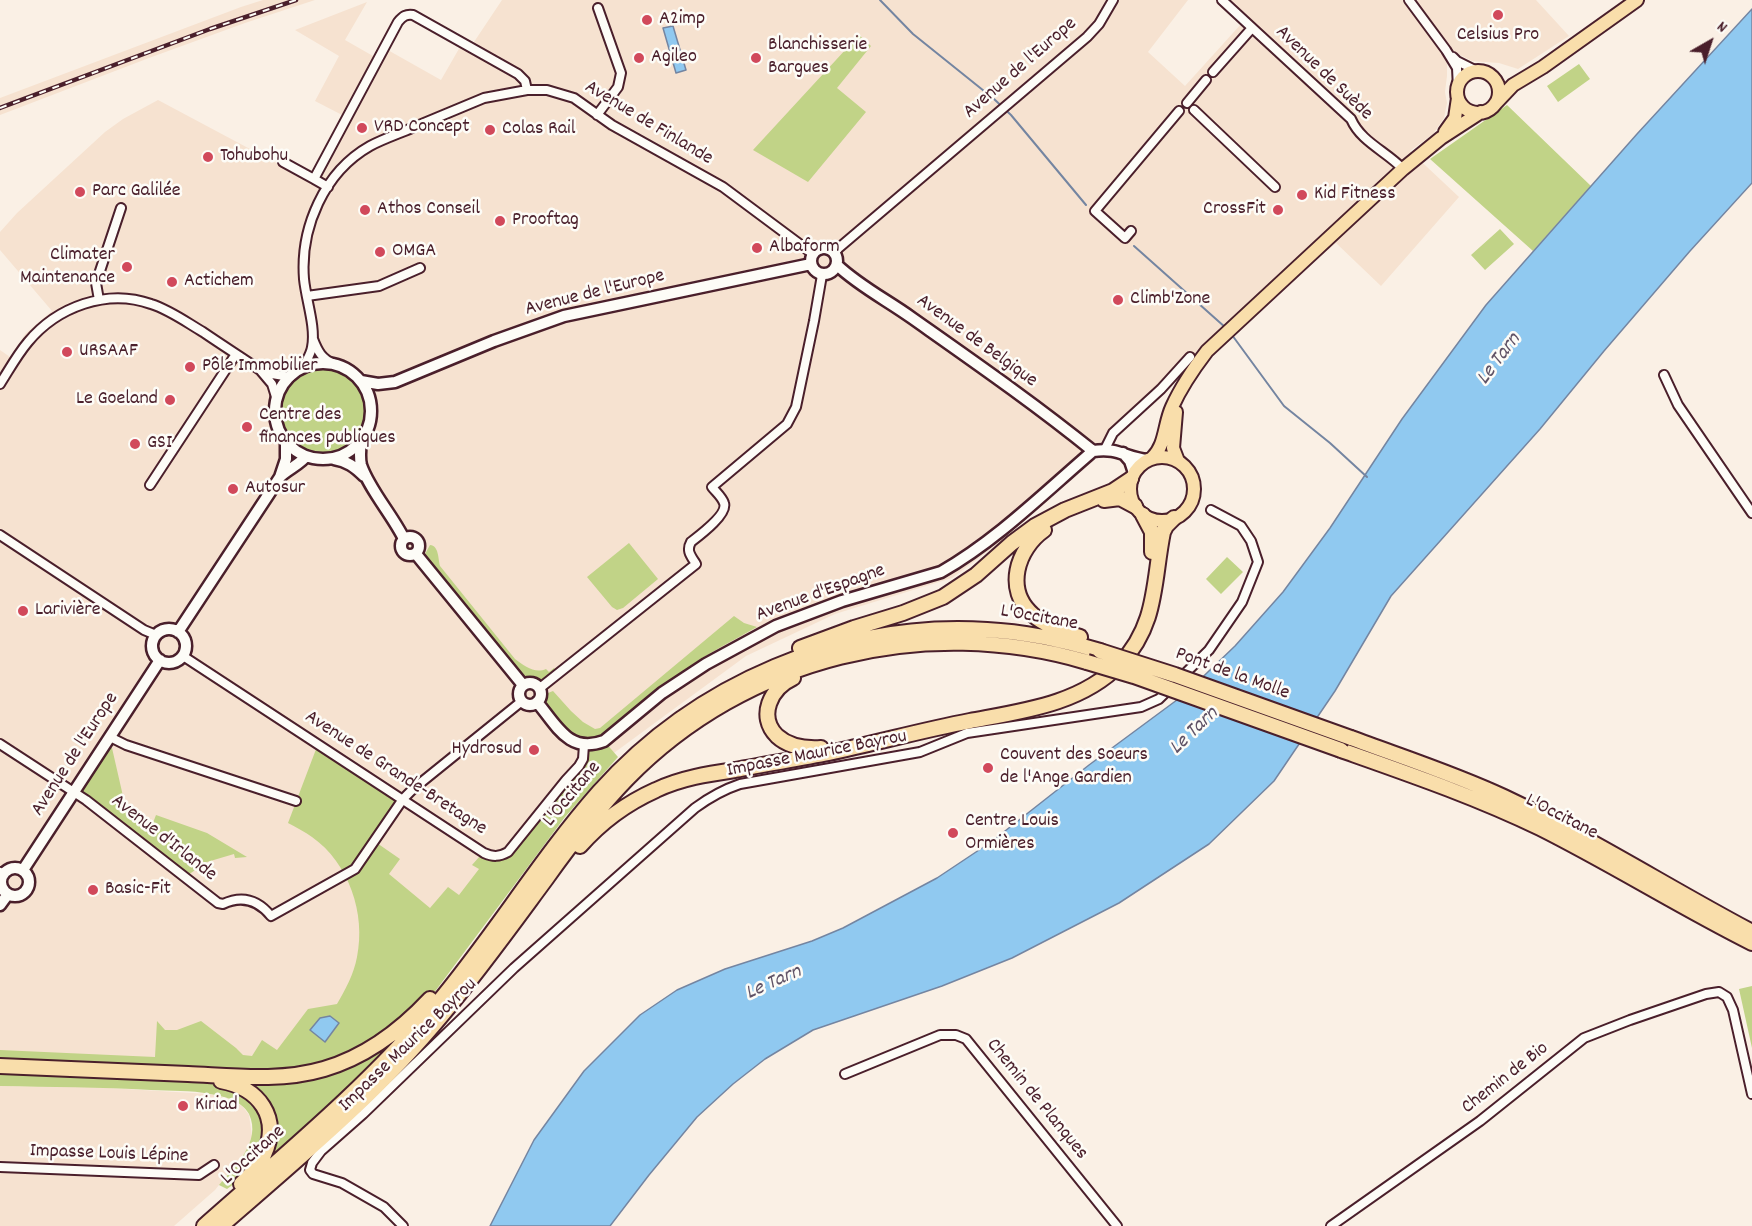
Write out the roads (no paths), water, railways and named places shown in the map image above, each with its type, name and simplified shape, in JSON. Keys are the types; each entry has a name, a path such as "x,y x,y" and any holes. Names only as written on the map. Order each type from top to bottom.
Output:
{"highway":[{"path":"722,692 762,664 823,639 903,613 943,597 983,569 1035,526 1065,510 1113,491 1133,476"},
{"path":"893,646 797,676 782,684 775,690 768,708 771,729 788,743 809,749 821,748 1031,703 1058,696 1089,681 1116,660 1136,630 1147,594 1153,543 1152,532 1139,510 1120,498 1107,499 1056,522 1032,539 1017,566 1016,583 1022,601 1031,613 1046,624 1102,648"},
{"path":"524,908 607,819 656,790 690,778 829,753 1027,710 1059,702 1093,686 1121,663 1140,634 1153,599 1162,532 1174,518"},
{"name":"L'Occitane","path":"204,1226 344,1102 385,1062 438,1003 573,823 619,771 659,735 722,692 799,657 876,636 943,629 999,631 1102,648"},
{"name":"L'Occitane","path":"222,1226 394,1069 443,1015 579,835 626,779 695,722 772,679 830,659 893,646 978,642 1040,650 1087,662"},
{"name":"Pont de la Molle","path":"1102,648 1351,738"},
{"name":"Pont de la Molle","path":"1087,662 1134,676 1341,750"},
{"name":"L'Occitane","path":"1351,738 1452,776 1548,819 1752,932"},
{"name":"L'Occitane","path":"1341,750 1447,787 1514,816 1752,943"},
{"path":"0,1069 278,1077 326,1069 358,1056 408,1021 431,998 523,891"},
{"path":"0,1069 210,1079 240,1086 254,1095 265,1108 269,1122 270,1138 263,1156 244,1182 197,1226"}],"main road":[{"path":"1150,459 1165,457 1178,461 1190,474 1194,491 1190,505 1174,518 1155,520 1139,510 1131,493 1133,476 1143,463 1160,448 1169,416 1193,369 1207,351 1403,169 1441,138 1491,108 1510,88 1637,0"},
{"path":"1441,138 1455,118 1462,79 1472,72 1514,78 1532,73"},
{"path":"1483,73 1498,85 1498,98 1495,104"},
{"path":"1458,94 1461,103 1470,111 1481,112"},
{"path":"1178,461 1173,448 1173,440 1181,392"}],"street":[{"name":"Avenue de l'Europe","path":"834,252 1087,37 1099,24 1113,0"},
{"name":"Avenue de Suède","path":"1222,0 1351,120 1355,129 1403,169"},
{"path":"1409,0 1457,68 1458,94"},
{"path":"597,114 618,87 621,73 598,8"},
{"path":"314,179 403,16 413,15 518,74 525,81 527,90"},
{"path":"1214,72 1252,28"},
{"path":"1446,50 1457,61 1483,73"},
{"path":"1187,103 1206,80"},
{"name":"Avenue de Finlande","path":"313,338 304,259 307,236 312,216 339,172 369,147 484,98 527,90 547,90 574,98 612,125 723,188 812,259"},
{"path":"1194,110 1275,187"},
{"path":"1131,231 1125,238 1095,212 1179,111"},
{"path":"283,162 328,187"},
{"path":"99,300 96,283 121,208"},
{"path":"823,248 834,252 837,265 830,274 814,271 812,259 823,248"},
{"name":"Avenue de l'Europe","path":"371,406 381,393 395,382 555,318 812,259"},
{"name":"Avenue de Belgique","path":"837,265 1057,422 1092,451"},
{"path":"307,296 379,285 420,268"},
{"path":"540,688 696,564 689,553 688,548 691,542 724,510 724,502 712,487 787,424 793,416 822,274"},
{"path":"0,384 27,343 62,313 75,306 99,300 122,298 149,303 173,313 260,370 290,377"},
{"path":"313,338 319,353 325,360 334,364 353,373 366,388 371,406 370,424 354,449 334,458 315,459 299,453 286,442 275,414 277,400 284,384 303,368 313,364 334,364"},
{"path":"303,368 310,353 313,338"},
{"path":"150,485 236,354"},
{"path":"1106,449 1113,433 1161,389 1190,357"},
{"path":"260,370 272,384 277,400"},
{"path":"1664,375 1678,405 1752,513"},
{"name":"Avenue de l'Europe","path":"360,381 378,384 395,382"},
{"path":"361,441 360,458 367,478 405,539 410,537 417,540 420,548 416,554 523,686"},
{"path":"178,632 280,477 286,459 286,442"},
{"path":"1092,451 1117,450 1150,459"},
{"name":"Avenue d'Espagne","path":"584,745 604,741 662,693 706,664 776,626 842,601 941,572 952,566 984,545 1092,451"},
{"path":"1123,453 1130,461 1133,476"},
{"path":"280,477 304,460 306,456"},
{"path":"334,458 351,464 367,478"},
{"name":"Impasse Maurice Bayrou","path":"403,1226 384,1207 342,1183 313,1174 310,1170 312,1162 540,945 695,808 713,794 726,788 920,752 967,733 1141,707 1159,699 1209,650 1242,602 1258,562 1251,541 1241,526 1211,510"},
{"path":"0,535 156,635"},
{"path":"164,630 178,632 183,635 186,645 183,656 175,662 164,663 153,651 153,640 164,630"},
{"name":"Avenue de Grande-Bretagne","path":"183,656 484,853 492,856 501,856 508,852 579,766 583,759 584,745"},
{"name":"Avenue de l'Europe","path":"0,905 8,894 16,896 27,889 29,881 23,870 160,660"},
{"path":"532,683 540,688 541,696 537,702 527,704 522,701 519,691 523,686 532,683"},
{"name":"Avenue d'Irlande","path":"74,792 218,903 246,900 261,905 272,916 355,869 403,799 522,701"},
{"path":"537,702 572,742 584,745"},
{"path":"110,737 126,745 297,801"},
{"path":"0,744 74,792"},
{"path":"8,894 1,883 2,873 10,868 23,870"},
{"name":"Chemin de Bio","path":"1331,1226 1480,1121 1584,1038 1706,994 1719,992 1727,997 1733,1010 1752,1094"},
{"name":"Chemin de Planques","path":"845,1074 940,1035 956,1035 966,1040 1117,1226"},
{"name":"Impasse Louis Lépine","path":"0,1167 199,1175 214,1165"}],"water":[{"name":"Le Tarn","path":"1752,9 1752,183 1690,251 1540,429 1391,596 1335,691 1274,781 1209,844 1119,903 1012,958 942,986 813,1030 765,1059 697,1117 610,1226 490,1226 534,1140 584,1071 640,1015 677,990 725,969 812,941 843,928 937,878 991,842 1185,694 1235,646 1283,592 1330,528 1402,419 1486,305 1637,134"},
{"path":"673,26 686,70 676,73 663,28"},
{"path":"330,1016 339,1023 325,1042 310,1030 320,1018"}],"waterway":[{"path":"880,0 913,34 1011,115 1086,205"},
{"path":"1134,246 1226,328"},
{"path":"1232,335 1284,406 1367,477"}],"railway":[{"path":"0,108 210,29 296,0"}],"place":[{"name":"Celsius Pro","path":"1498,15"},
{"name":"A2imp","path":"647,20"},
{"name":"Agileo","path":"639,58"},
{"name":"Blanchisserie Bargues","path":"756,58"},
{"name":"VRD Concept","path":"362,128"},
{"name":"Colas Rail","path":"490,130"},
{"name":"Tohubohu","path":"208,157"},
{"name":"Parc Galilée","path":"80,192"},
{"name":"Kid Fitness","path":"1302,195"},
{"name":"Athos Conseil","path":"365,210"},
{"name":"CrossFit","path":"1278,210"},
{"name":"Prooftag","path":"500,221"},
{"name":"Albaform","path":"757,248"},
{"name":"OMGA","path":"380,252"},
{"name":"Climater Maintenance","path":"127,267"},
{"name":"Actichem","path":"172,282"},
{"name":"Climb'Zone","path":"1118,300"},
{"name":"URSAAF","path":"67,352"},
{"name":"Pôle Immobilier","path":"190,367"},
{"name":"Le Goeland","path":"170,400"},
{"name":"Centre des finances publiques","path":"247,427"},
{"name":"GSI","path":"135,444"},
{"name":"Autosur","path":"233,489"},
{"name":"Larivière","path":"23,611"},
{"name":"Hydrosud","path":"534,750"},
{"name":"Couvent des Soeurs de l'Ange Gardien","path":"988,768"},
{"name":"Centre Louis Ormières","path":"953,833"},
{"name":"Basic-Fit","path":"93,890"},
{"name":"Kiriad","path":"183,1106"}]}
